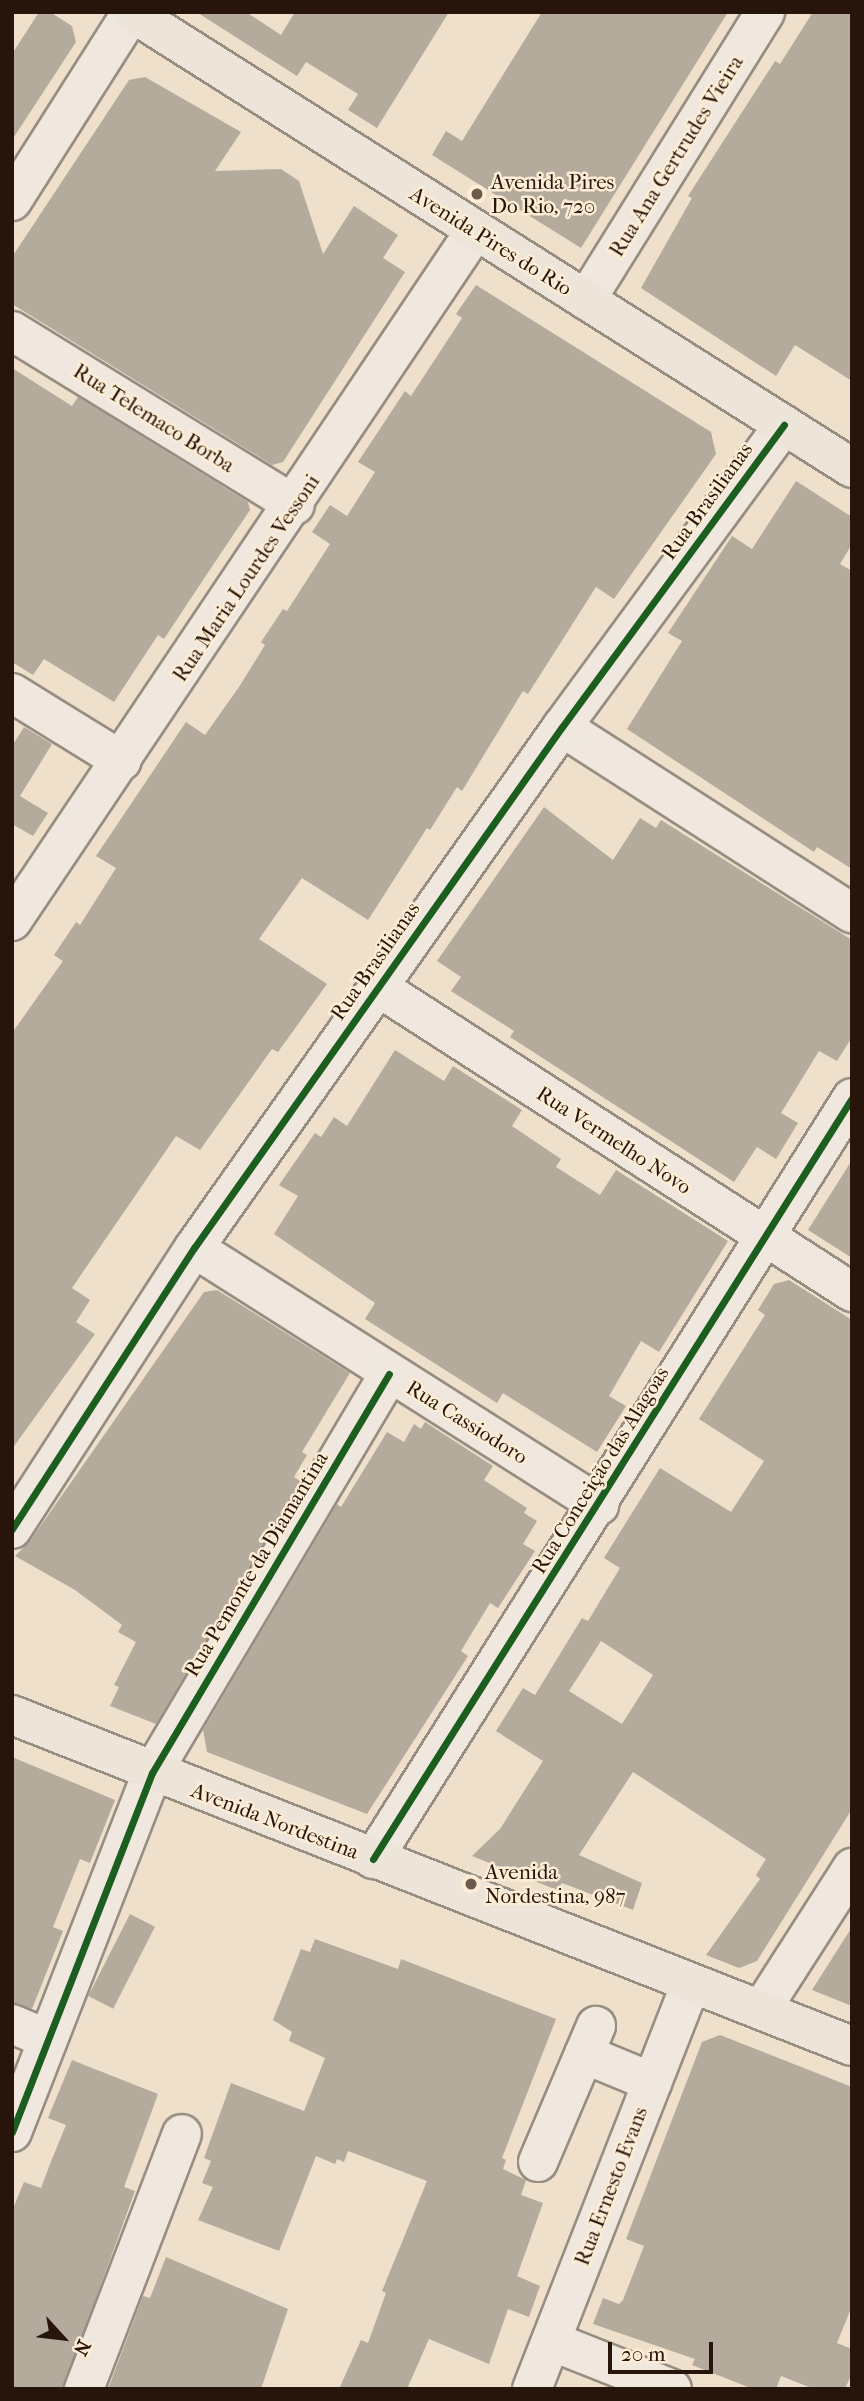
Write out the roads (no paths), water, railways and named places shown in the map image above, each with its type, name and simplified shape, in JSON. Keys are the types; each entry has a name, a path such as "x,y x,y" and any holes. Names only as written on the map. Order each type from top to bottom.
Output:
{"main road":[{"name":"Avenida Pires do Rio","path":"132,12 852,468"},
{"name":"Avenida Nordestina","path":"12,1715 152,1773 852,2046"}],"street":[{"path":"12,201 132,12"},
{"name":"Rua Ana Gertrudes Vieira","path":"586,300 765,12"},
{"name":"Rua Maria Lourdes Vessoni","path":"12,921 295,505 475,231"},
{"name":"Rua Telemaco Borba","path":"12,331 295,505"},
{"name":"Rua Brasilianas","path":"12,1529 194,1248 562,727 784,425"},
{"path":"12,693 122,761"},
{"path":"562,727 852,913"},
{"name":"Rua Vermelho Novo","path":"377,987 852,1292"},
{"name":"Rua Conceição das Alagoas","path":"373,1859 599,1505 852,1098"},
{"name":"Rua Cassiodoro","path":"194,1248 599,1505"},
{"name":"Rua Pemonte da Diamantina","path":"12,2132 152,1773 389,1374"},
{"path":"761,2010 852,1868"},
{"name":"Rua Ernesto Evans","path":"532,2389 691,1983"},
{"path":"12,2024 48,2039"},
{"path":"538,2162 590,2040 652,2082"},
{"path":"84,2389 182,2134"},
{"path":"551,2341 672,2389"}],"place":[{"name":"Avenida Pires Do Rio, 720","path":"477,194"},
{"name":"Avenida Nordestina, 987","path":"471,1884"}]}
